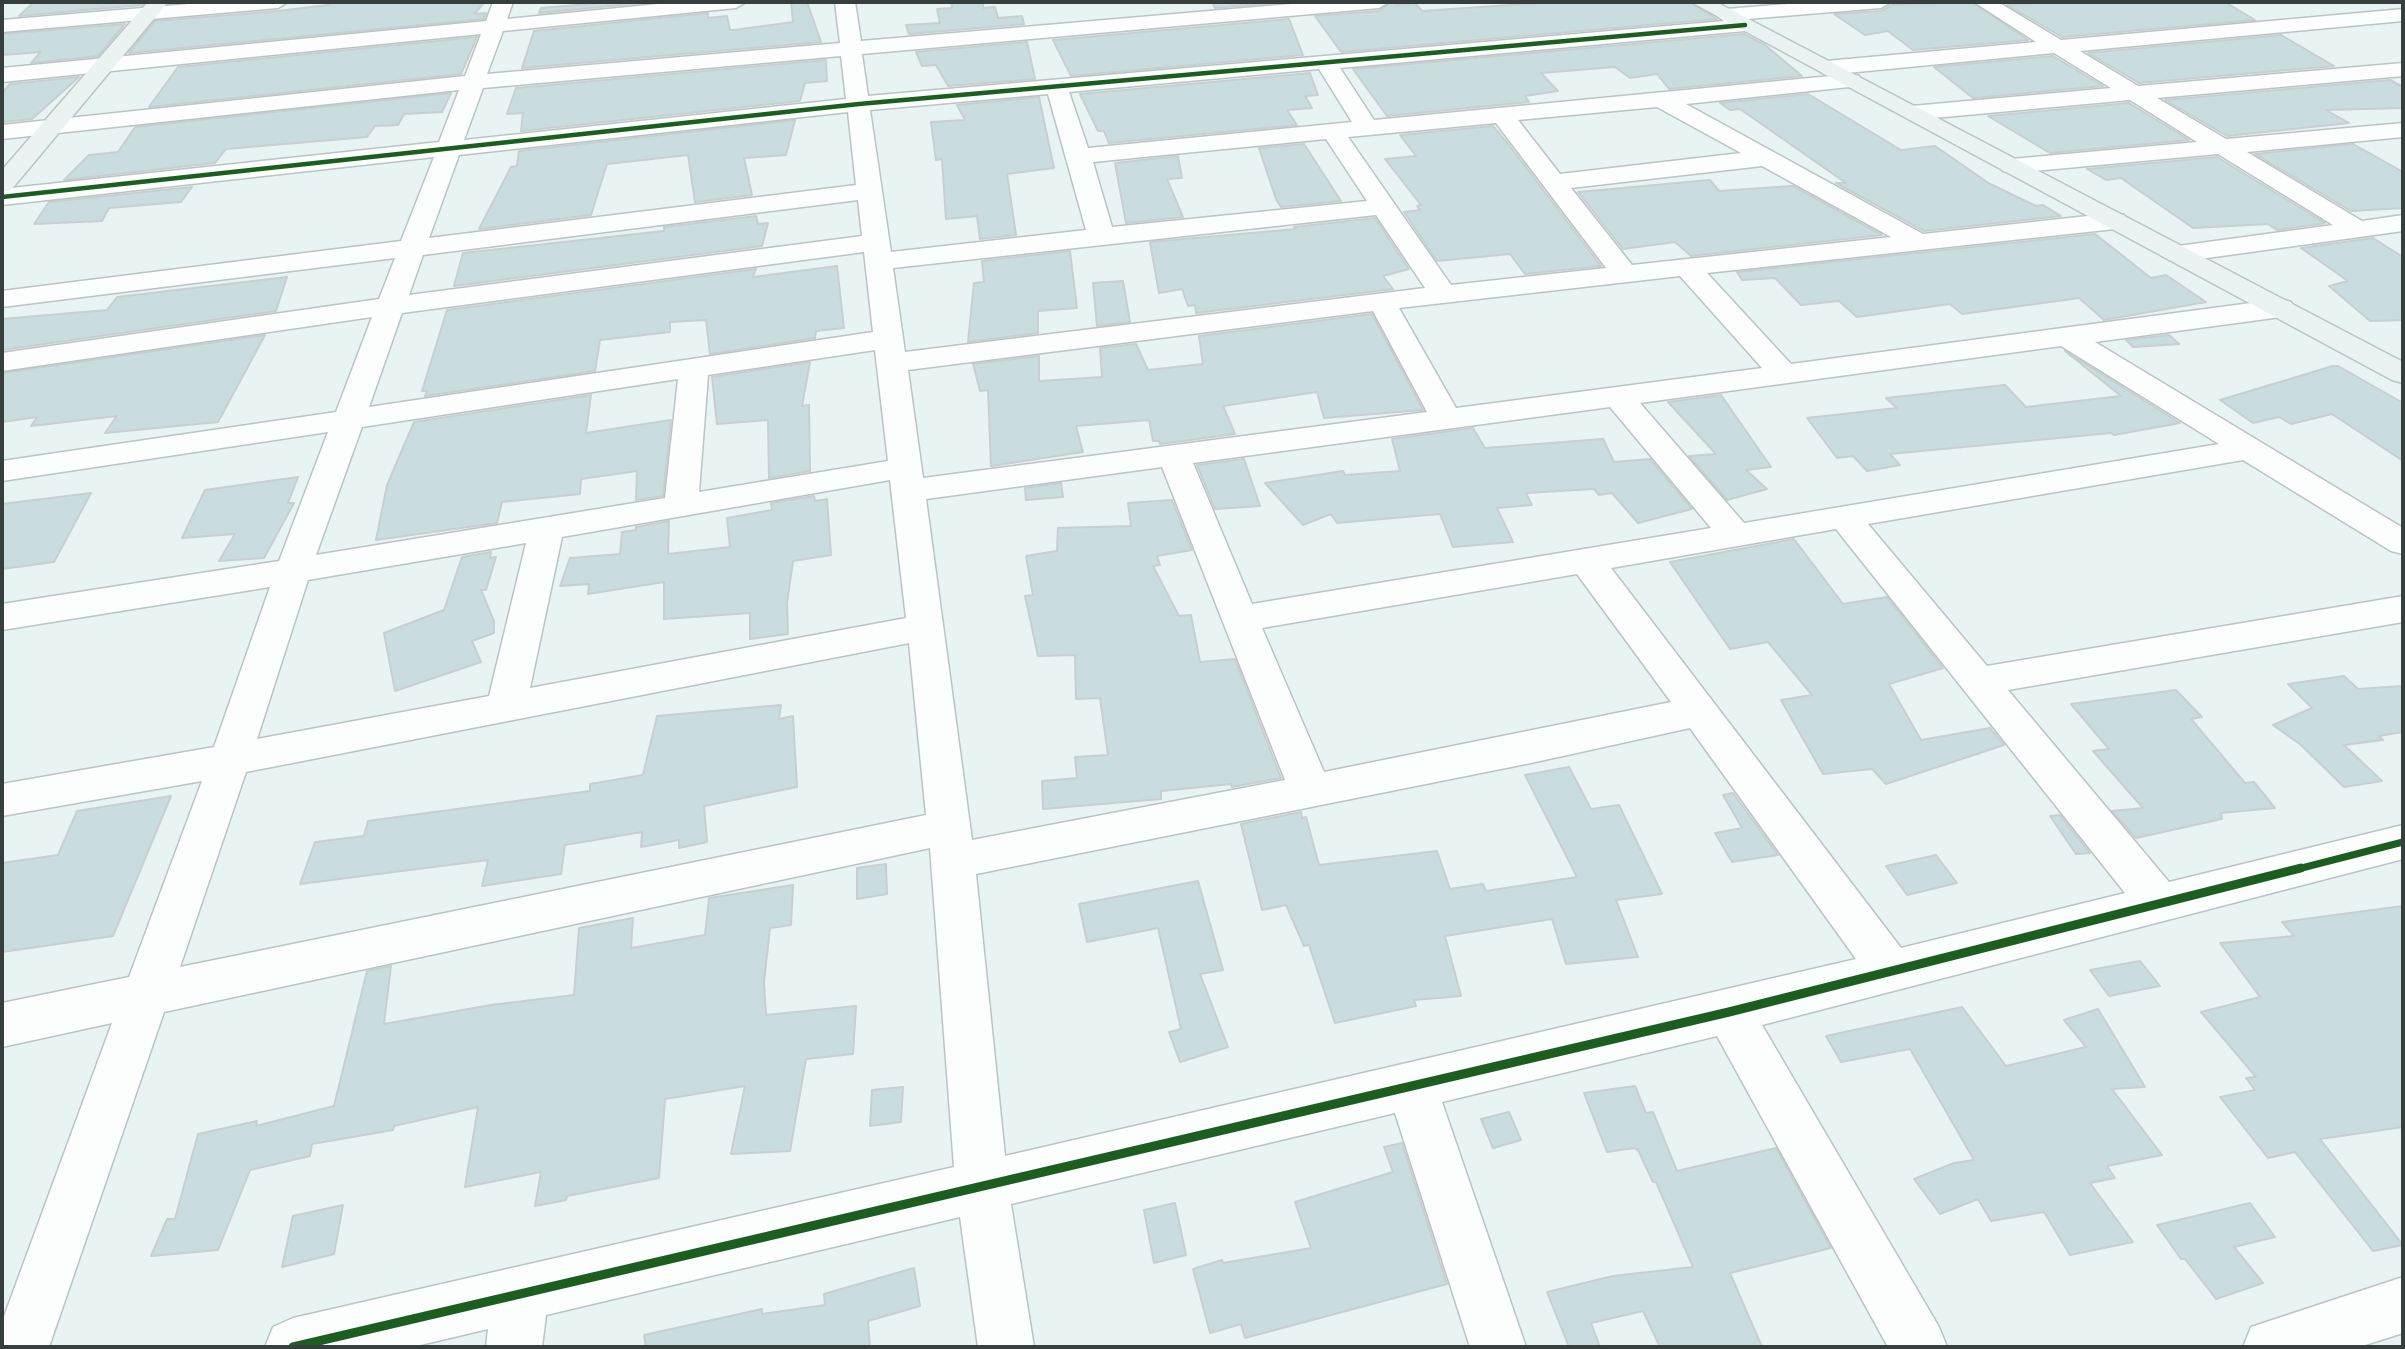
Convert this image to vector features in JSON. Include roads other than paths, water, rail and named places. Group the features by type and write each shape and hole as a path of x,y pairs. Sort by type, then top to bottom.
{"street":[{"path":"2,26 153,8 278,2"},
{"path":"2,75 105,65 499,14 736,2"},
{"path":"845,2 853,46 869,191 926,626 951,844 982,1185 1006,1347"},
{"path":"2,132 472,82 853,46 1037,20 1261,12 1380,2"},
{"path":"1701,2 2281,309 2398,368"},
{"path":"2,197 859,104 1327,65 1881,2"},
{"path":"1984,2 2356,228"},
{"path":"2282,7 2347,38"},
{"path":"2,185 153,8"},
{"path":"1261,12 1294,67"},
{"path":"21,1347 148,994 293,571 499,14"},
{"path":"1826,68 2053,45 2403,15"},
{"path":"2370,49 2403,67"},
{"path":"1327,65 1367,127"},
{"path":"1912,113 2403,67"},
{"path":"1079,156 1851,81"},
{"path":"1057,88 1101,236"},
{"path":"1662,100 1920,243"},
{"path":"1502,115 1624,273"},
{"path":"2012,166 2403,130"},
{"path":"1332,131 1443,294"},
{"path":"1556,182 1765,158"},
{"path":"2,299 869,191"},
{"path":"2,362 391,306 878,252 1101,236 1382,207"},
{"path":"2,471 694,367 890,351 1382,302 1624,273 2115,221"},
{"path":"2178,254 2403,223"},
{"path":"1686,267 1783,373"},
{"path":"1382,302 1446,419"},
{"path":"2,617 681,506 906,480 1173,455 2281,309"},
{"path":"2065,336 2403,543"},
{"path":"681,506 694,367"},
{"path":"1618,397 1736,536"},
{"path":"1240,619 2248,449"},
{"path":"1173,455 1311,792"},
{"path":"1844,517 2158,902"},
{"path":"506,707 547,528"},
{"path":"1587,562 1889,970"},
{"path":"1976,682 2403,609"},
{"path":"2,800 230,760 926,626"},
{"path":"2,1025 148,994 951,844 1311,792 1699,711"},
{"path":"293,1347 517,1321 982,1185 1729,1012 2158,902 2395,855"},
{"path":"1729,1012 1919,1347"},
{"path":"1411,1084 1498,1347"},
{"path":"2271,1347 2403,1305"}]}
